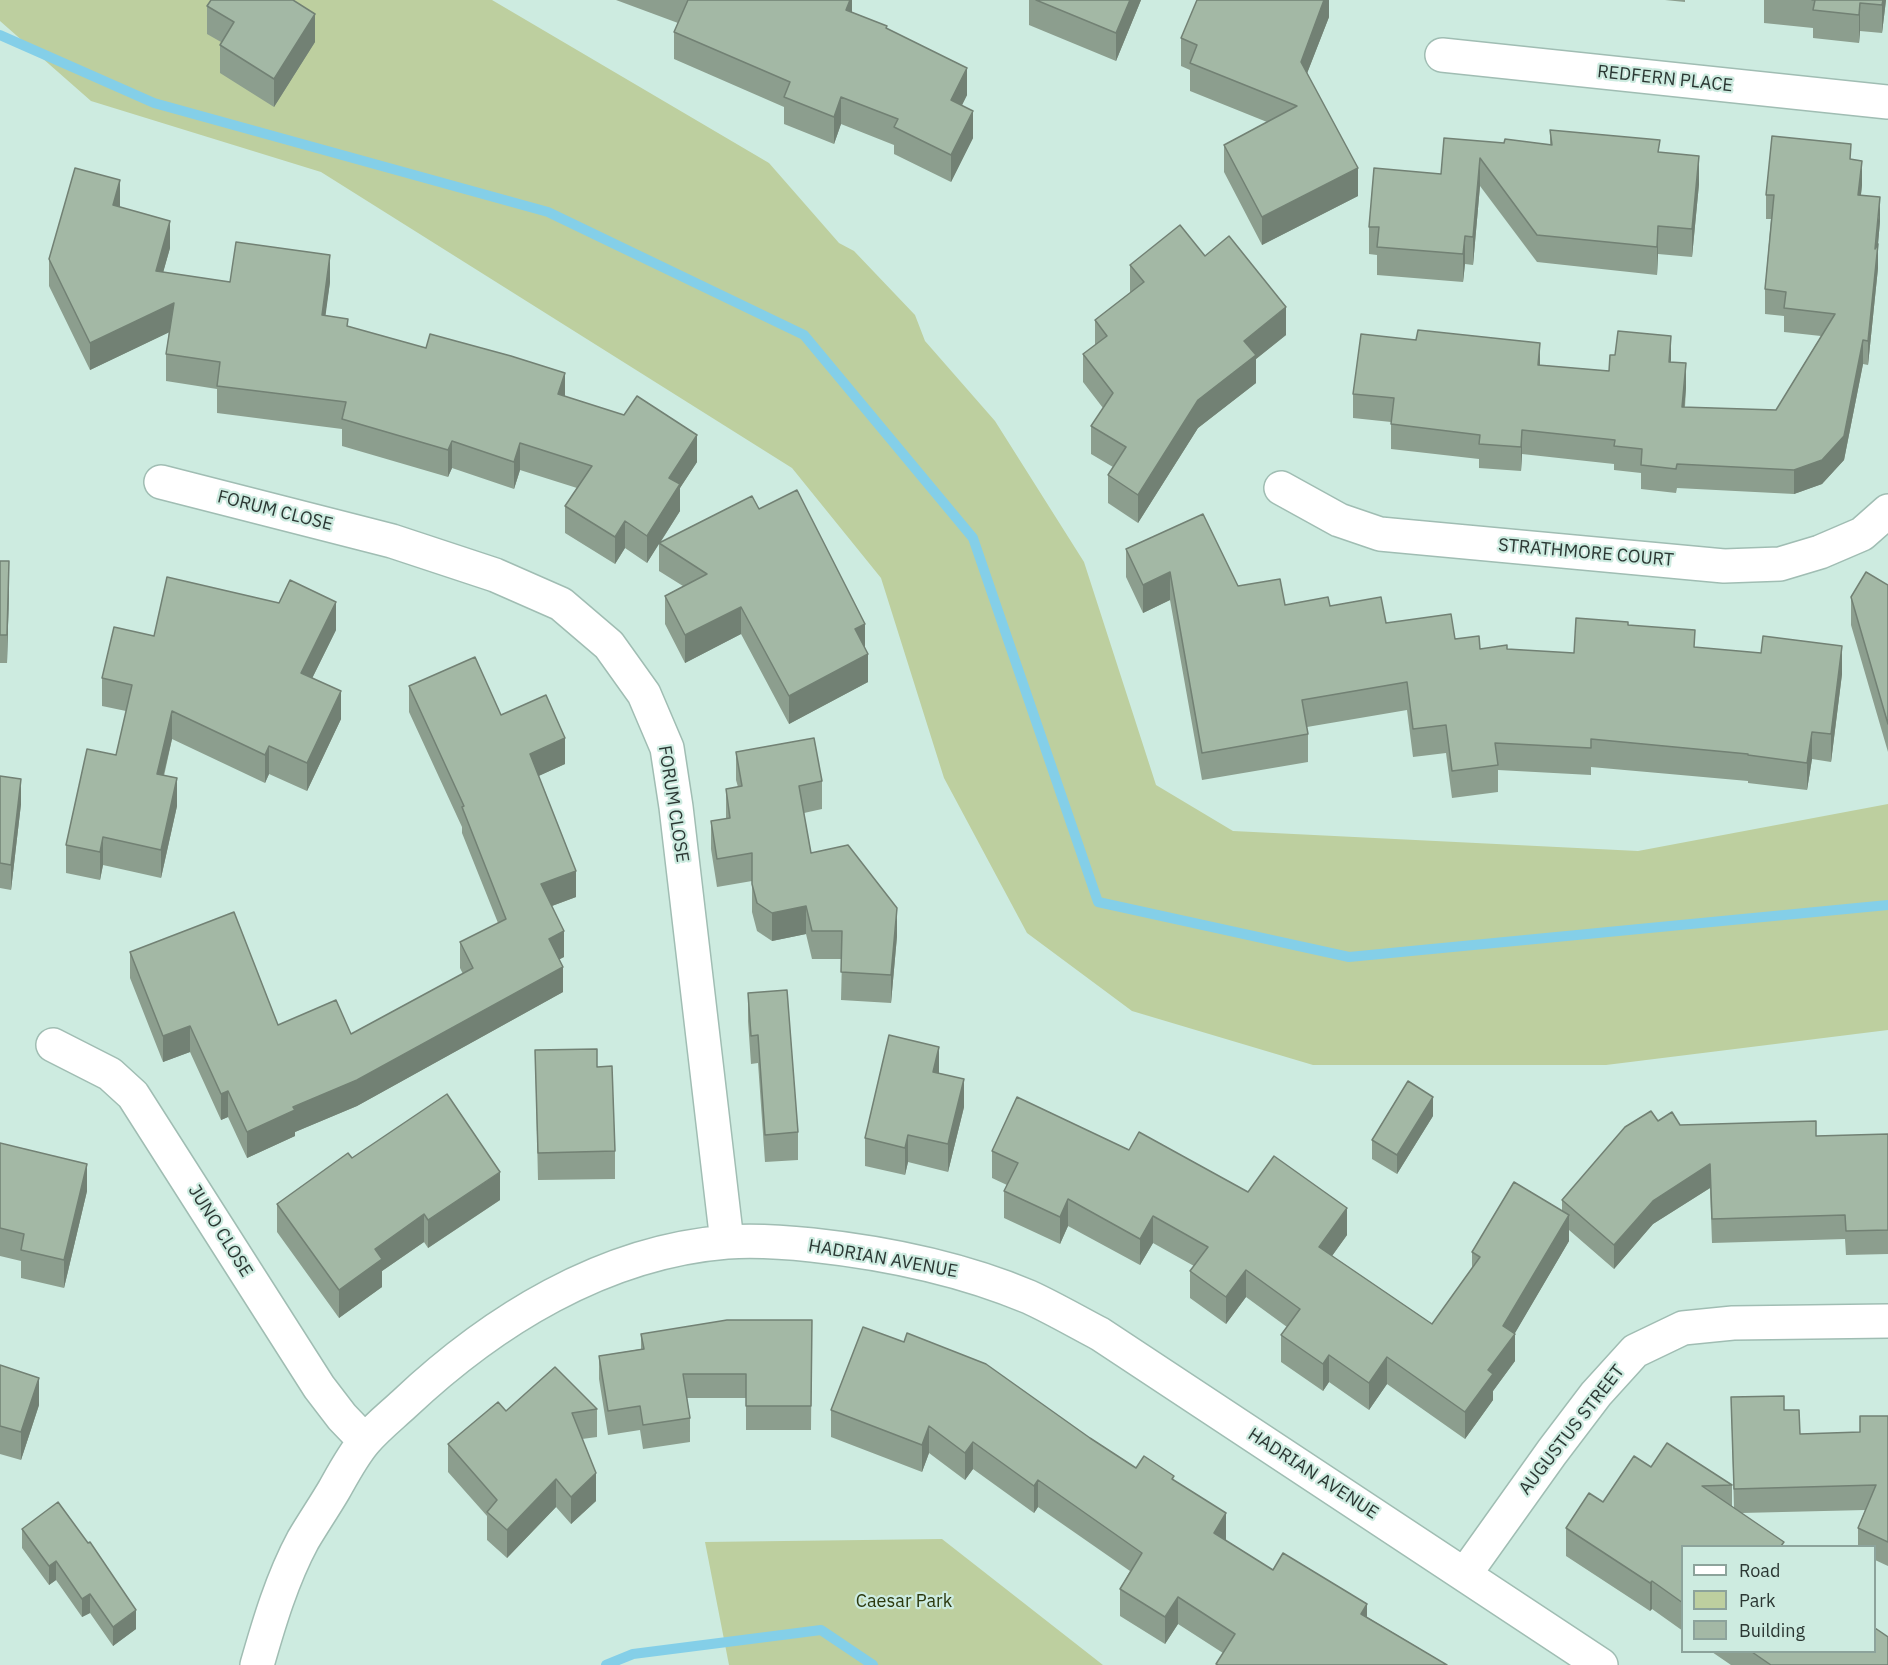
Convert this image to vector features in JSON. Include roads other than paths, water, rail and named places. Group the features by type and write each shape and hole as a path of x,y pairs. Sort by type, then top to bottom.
{"street":[{"name":"REDFERN PLACE","path":"1443,55 1888,102"},
{"name":"FORUM CLOSE","path":"161,482 392,541 495,575 561,604 609,645 644,694 667,748 678,819 727,1242"},
{"name":"STRATHMORE COURT","path":"1281,488 1339,520 1380,534 1724,566 1780,564 1820,552 1862,534 1888,511"},
{"name":"JUNO CLOSE","path":"53,1045 110,1074 133,1095 319,1387 342,1417 365,1441"},
{"name":"HADRIAN AVENUE","path":"257,1665 271,1614 302,1542 365,1441 419,1390 465,1351 517,1314 558,1293 616,1267 669,1252 727,1242 782,1242 843,1248 908,1259 966,1274 1030,1298 1100,1334 1601,1665"},
{"name":"AUGUSTUS STREET","path":"1465,1574 1596,1394 1635,1350 1683,1328 1733,1323 1888,1321"}],"waterway":[{"path":"0,35 154,103 548,212 804,335 973,538 1098,902 1349,957 1888,905"},
{"path":"606,1665 633,1654 821,1630 873,1665"}],"park label":[{"name":"Caesar Park","path":"904,1602"}]}
